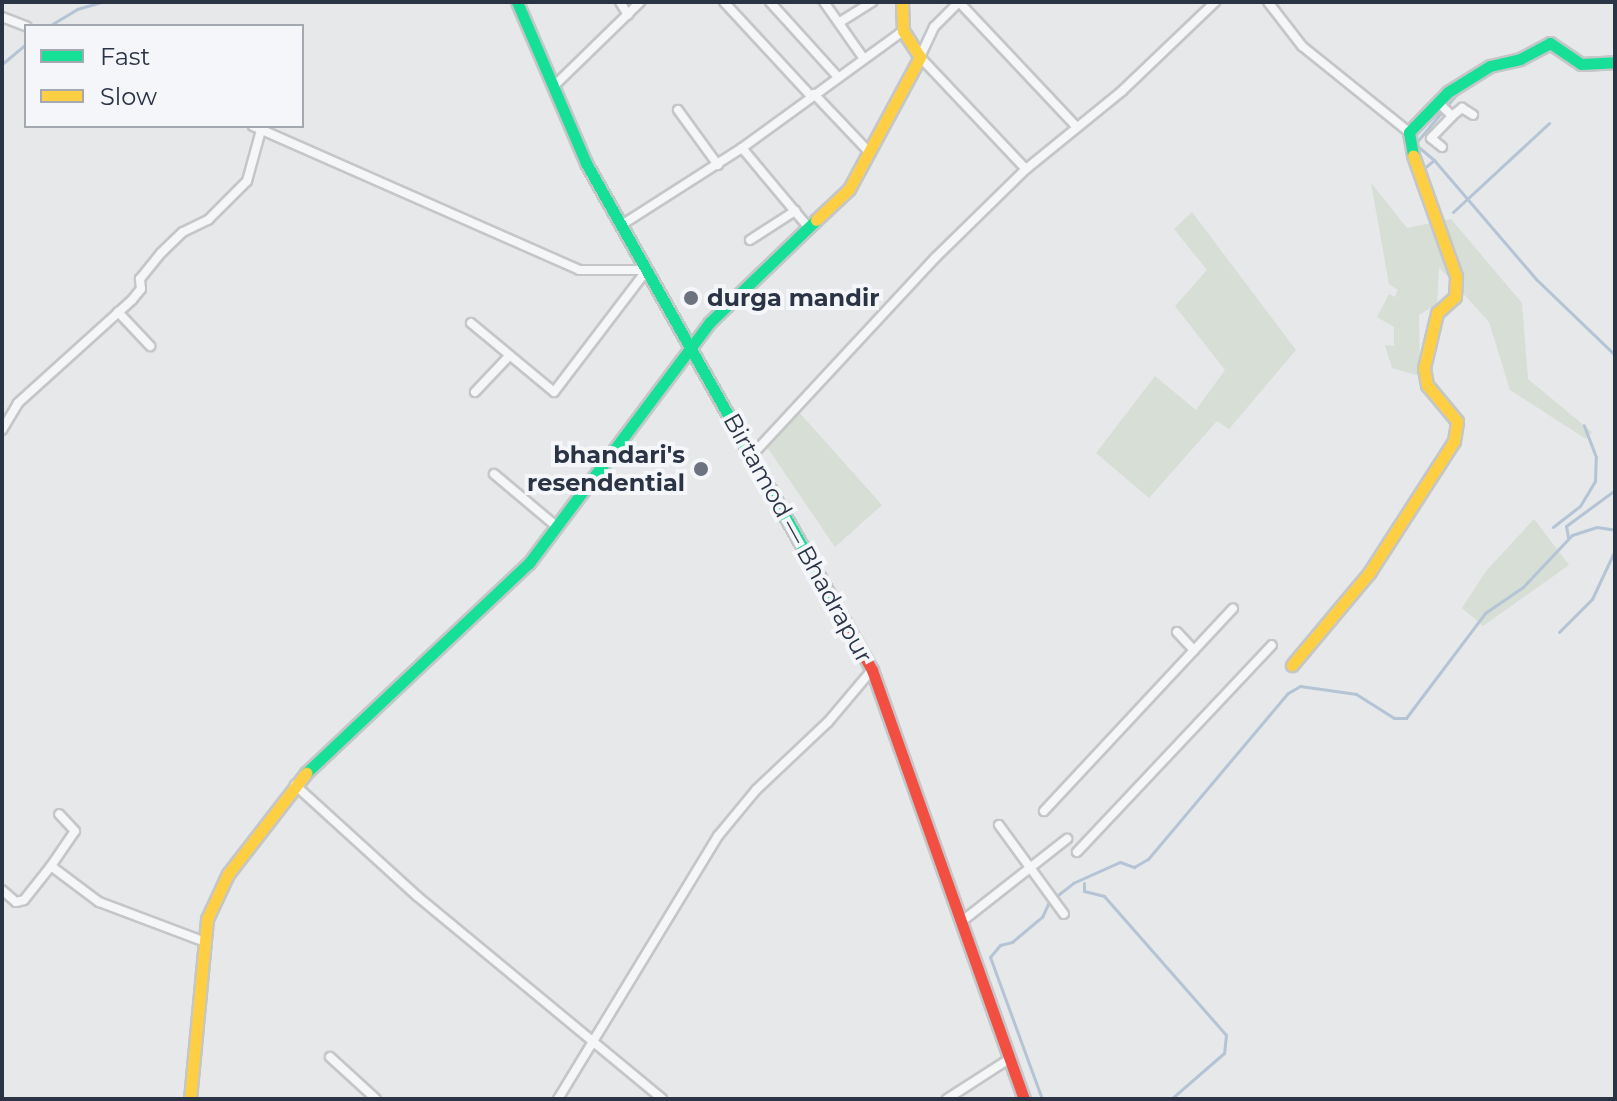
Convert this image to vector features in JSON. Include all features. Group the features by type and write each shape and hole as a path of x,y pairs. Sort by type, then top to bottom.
{"street":[{"name":"Birtamod — Bhadrapur","path":"517,2 553,87 620,226 872,670 1024,1099"},
{"path":"620,2 628,15"},
{"path":"553,87 640,2"},
{"path":"724,2 870,153"},
{"path":"770,2 837,76"},
{"path":"824,2 862,56"},
{"path":"840,22 872,2"},
{"path":"902,2 903,31 920,57 1026,169"},
{"path":"190,1099 203,941 215,896 295,785 529,563 690,346 849,189 934,27 959,2 1077,127"},
{"path":"752,455 935,258 1026,169 1215,2"},
{"path":"1268,2 1311,54 1409,132"},
{"path":"2,17 24,25"},
{"path":"620,226 718,165 862,56 903,31"},
{"path":"1292,665 1369,573 1454,441 1457,421 1427,385 1424,368 1437,313 1455,297 1456,276 1407,139 1409,132 1438,102 1490,66 1550,43 1581,64 1615,62"},
{"path":"1438,102 1452,116"},
{"path":"1442,147 1431,138 1452,116 1462,108 1473,115"},
{"path":"678,110 718,165"},
{"path":"2,430 18,403 141,289 140,279 161,253 183,232 208,220 247,181 257,128 579,270 647,270"},
{"path":"742,148 808,227"},
{"path":"750,240 795,211"},
{"path":"471,323 554,392 647,270"},
{"path":"118,312 150,346"},
{"path":"475,392 509,356"},
{"path":"494,474 556,526"},
{"path":"1044,811 1233,608"},
{"path":"1177,632 1194,650"},
{"path":"1077,852 1272,645"},
{"path":"558,1099 718,836 756,790 828,722 872,670"},
{"path":"295,785 417,896 662,1099"},
{"path":"2,890 16,902 24,900 51,866 75,831 59,814"},
{"path":"999,825 1064,914"},
{"path":"961,922 1067,839"},
{"path":"51,866 99,902 203,941"},
{"path":"330,1057 376,1099"},
{"path":"947,1099 1009,1059"}],"shaded area":[{"path":"1371,183 1407,228 1451,219 1522,303 1528,379 1592,432 1586,439 1510,390 1489,322 1439,267 1437,304 1419,315 1420,376 1392,368 1385,345 1394,346 1394,327 1377,317 1389,294 1395,297 1398,290 1389,284"},
{"path":"1192,212 1296,350 1229,429 1217,421 1149,498 1096,453 1155,376 1196,410 1225,370 1175,306 1207,270 1174,229"},
{"path":"797,410 882,505 835,547 765,444"},
{"path":"1534,519 1569,565 1483,626 1462,608 1486,571"}],"waterway":[{"path":"52,24 77,9 101,2"},
{"path":"2,64 24,46"},
{"path":"1423,169 1434,160 1415,144 1460,90"},
{"path":"1453,212 1549,123"},
{"path":"1434,160 1537,280 1615,355"},
{"path":"1553,527 1580,506 1595,481 1596,457 1584,425"},
{"path":"1568,537 1566,526 1615,490"},
{"path":"1042,1099 990,957 1000,945 1012,942 1042,917 1049,902 1073,883 1120,862 1134,867 1148,859 1288,693 1300,686 1356,694 1394,718 1406,718 1485,613 1523,587 1572,535 1597,527 1615,530"},
{"path":"1559,632 1592,599 1615,550"},
{"path":"1084,883 1084,891 1104,896 1226,1035 1224,1053 1171,1099"}],"traffic: fast":[{"path":"517,2 586,163 842,617"},
{"path":"1413,155 1409,132 1448,92 1490,66 1520,59 1550,43 1581,64 1615,62"},
{"path":"306,773 529,563 709,323 816,220"}],"traffic: slow":[{"path":"816,220 849,189 920,57 903,31 902,2"},
{"path":"1292,665 1369,573 1454,441 1457,421 1427,385 1424,368 1437,313 1455,297 1456,276 1413,155"},
{"path":"190,1099 207,919 228,874 306,773"}],"traffic: jam":[{"path":"842,617 872,670 1024,1099"}],"place":[{"name":"durga mandir","path":"691,298"},
{"name":"bhandari's resendential","path":"701,469"}]}
